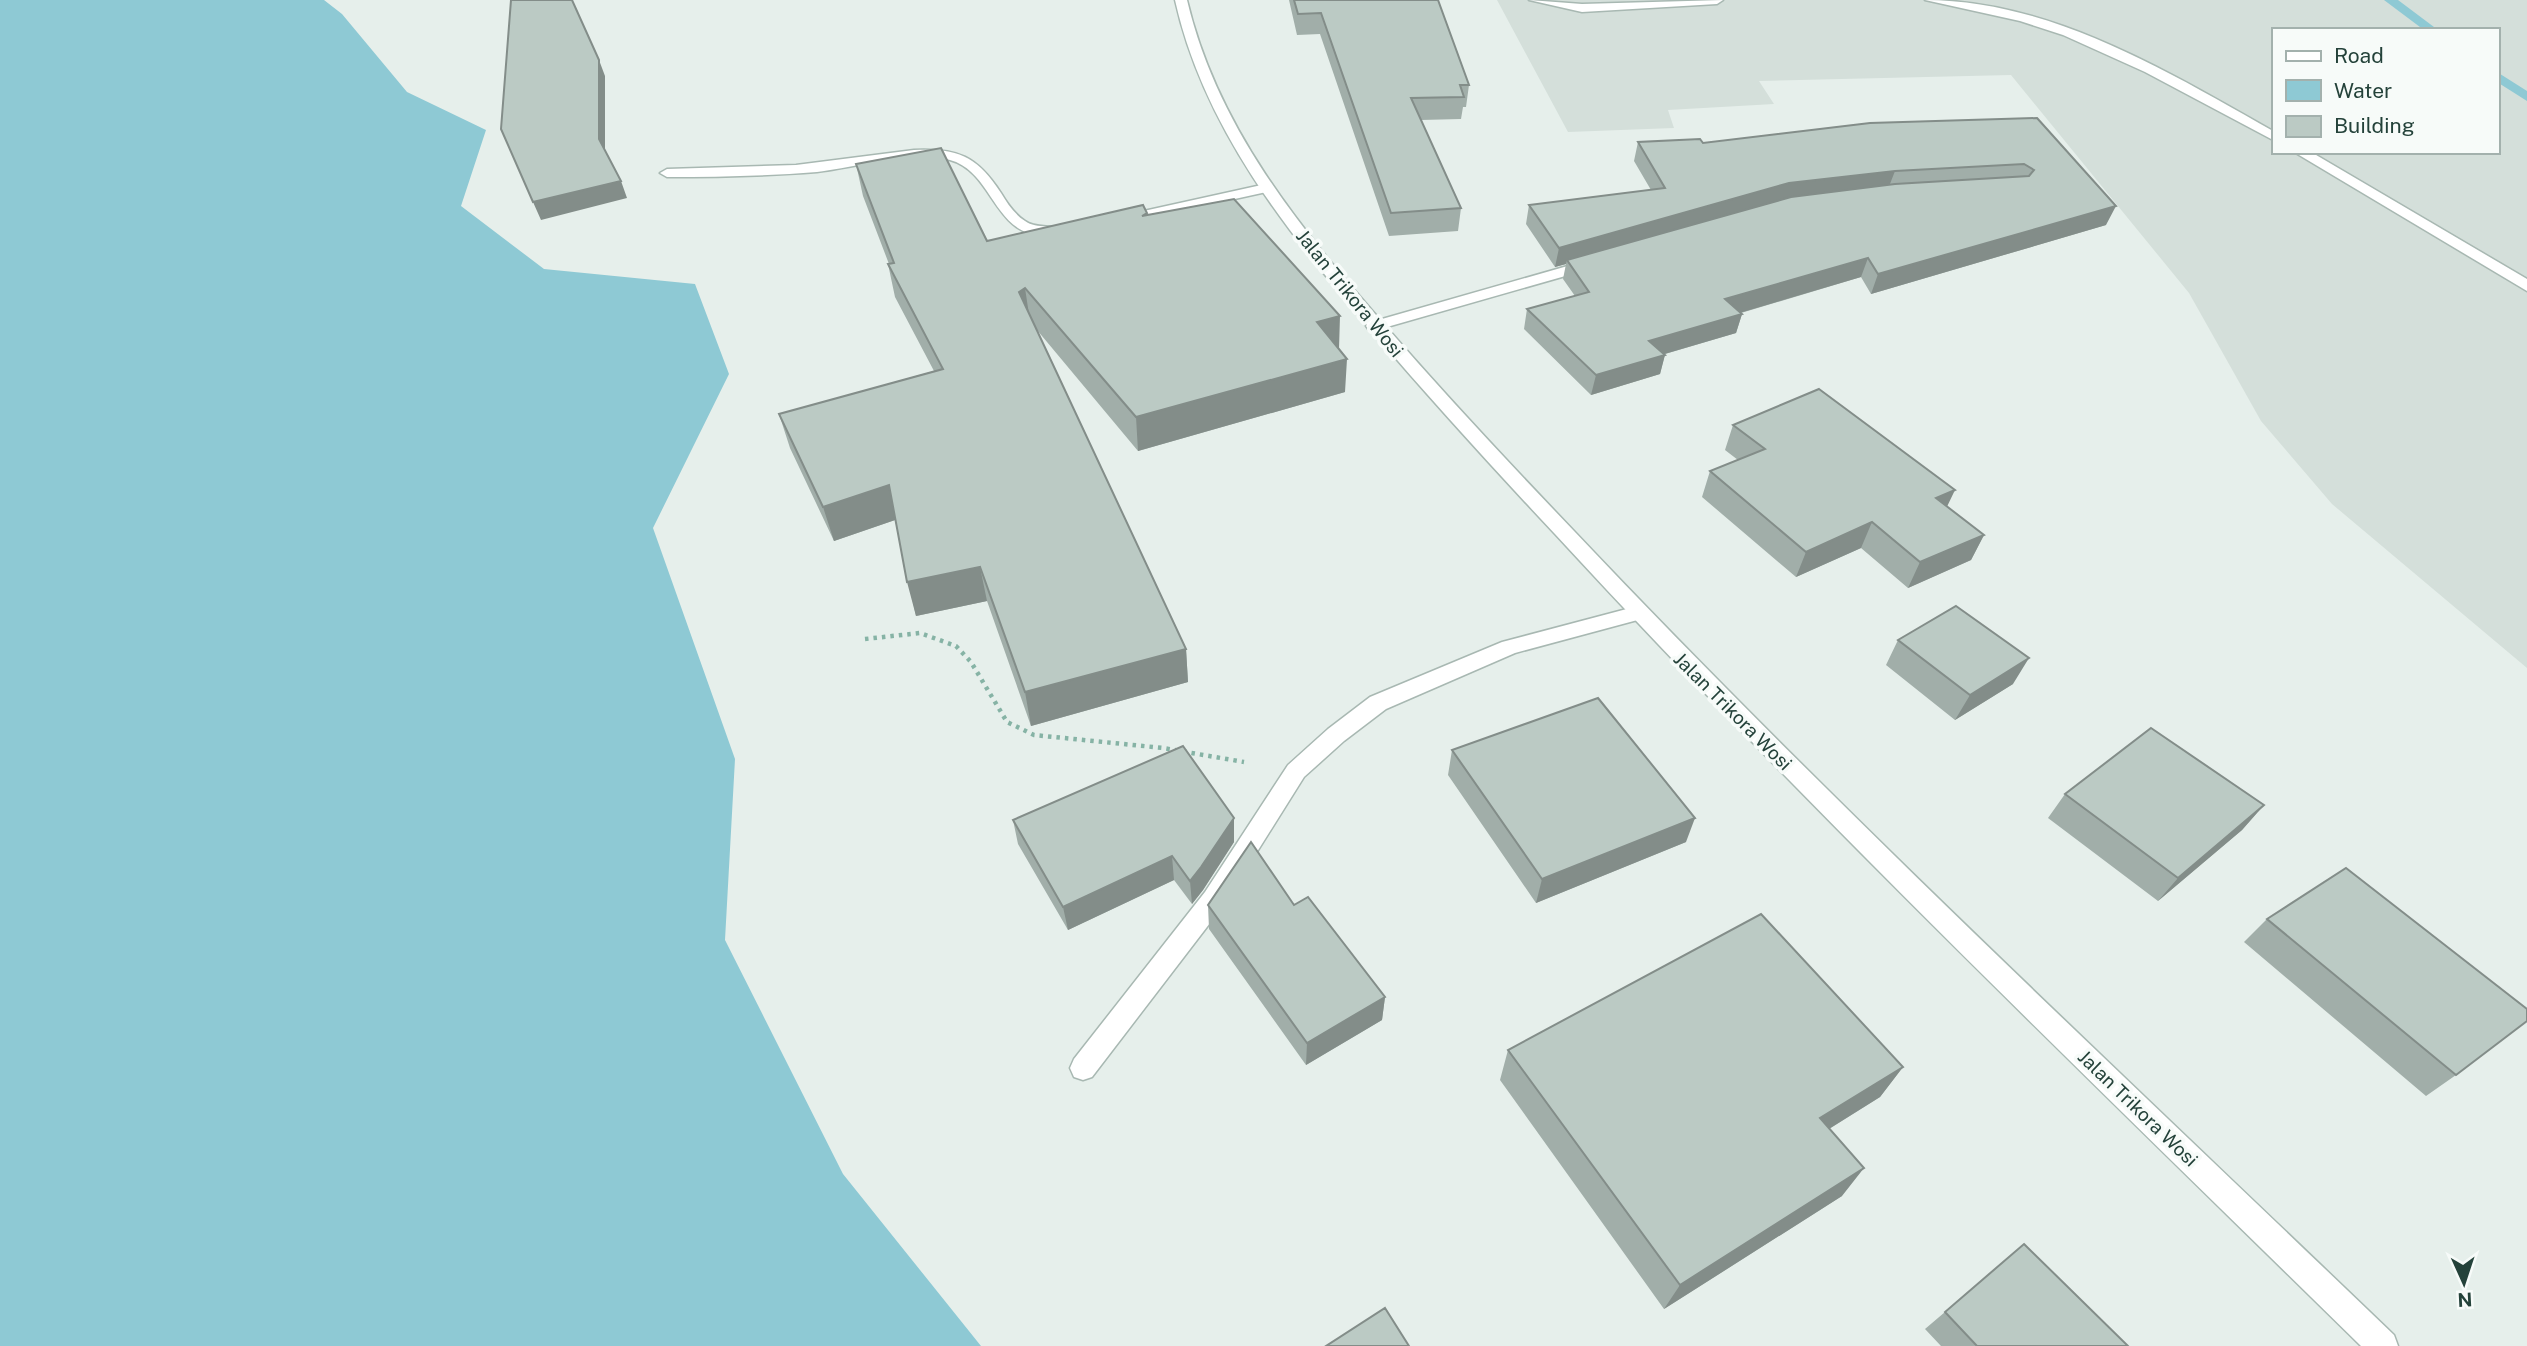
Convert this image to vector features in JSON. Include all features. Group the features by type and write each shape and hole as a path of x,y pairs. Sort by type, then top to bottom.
{"street":[{"name":"Jalan Trikora Wosi","path":"1181,0 1191,43 1219,111 1266,188 1374,326 1744,724 2383,1346"},
{"path":"1535,0 1582,8 1717,0"},
{"path":"1931,0 2017,15 2074,33 2140,61 2272,135"},
{"path":"2304,154 2527,286"},
{"path":"667,173 759,171 911,156 949,156 971,164 1011,219 1020,225 1042,232 1073,230"},
{"path":"1107,224 1266,188"},
{"path":"1374,326 1612,258"},
{"path":"1083,1068 1214,899 1296,771 1378,703 1509,646 1638,613"}],"path":[{"path":"865,639 920,633 956,646 971,662 1007,722 1034,735 1163,748 1296,771"}],"shaded area":[{"path":"1497,0 2527,0 2527,668 2332,504 2261,421 2189,293 2011,75 1759,81 1774,104 1668,110 1674,128 1568,132"}],"water":[{"path":"0,0 324,0 342,14 407,92 486,130 461,206 544,269 695,284 729,374 653,528 735,759 725,940 843,1174 981,1346 0,1346"}],"building":[{"path":"511,0 572,0 599,60 599,139 621,181 533,202 501,129"},
{"path":"1294,0 1438,0 1469,85 1460,85 1464,97 1411,98 1461,208 1391,213 1321,13 1298,14"},
{"path":"2037,118 2116,206 1878,274 1868,258 1725,299 1742,314 1649,341 1665,355 1596,375 1527,309 1589,292 1567,260 1791,197 1895,184 2029,176 2034,170 2024,164 1895,171 1789,183 1559,248 1529,205 1665,188 1638,142 1700,139 1703,143 1870,123"},
{"path":"941,148 987,241 1143,205 1147,213 1142,216 1234,199 1340,316 1317,322 1347,359 1136,417 1025,288 1019,292 1186,649 1025,692 980,567 907,582 889,485 823,507 779,414 943,369 888,264 894,263 856,164"},
{"path":"1819,389 1955,490 1936,498 1984,535 1920,562 1872,522 1806,552 1710,471 1765,449 1733,425"},
{"path":"1956,606 2029,658 1970,695 1898,640"},
{"path":"1598,698 1695,818 1542,879 1452,750"},
{"path":"2151,728 2264,805 2178,878 2065,794"},
{"path":"1183,746 1234,818 1201,867 1190,881 1172,856 1063,907 1013,820"},
{"path":"1251,842 1294,905 1308,897 1385,997 1307,1043 1208,905"},
{"path":"2346,868 2527,1009 2527,1021 2456,1075 2267,919"},
{"path":"1761,914 1903,1067 1820,1118 1864,1168 1680,1285 1508,1050"},
{"path":"2024,1244 2128,1346 1977,1346 1945,1312"},
{"path":"1385,1308 1409,1346 1326,1346"}],"waterway":[{"path":"2390,0 2429,28"},
{"path":"2499,77 2527,97"}]}
